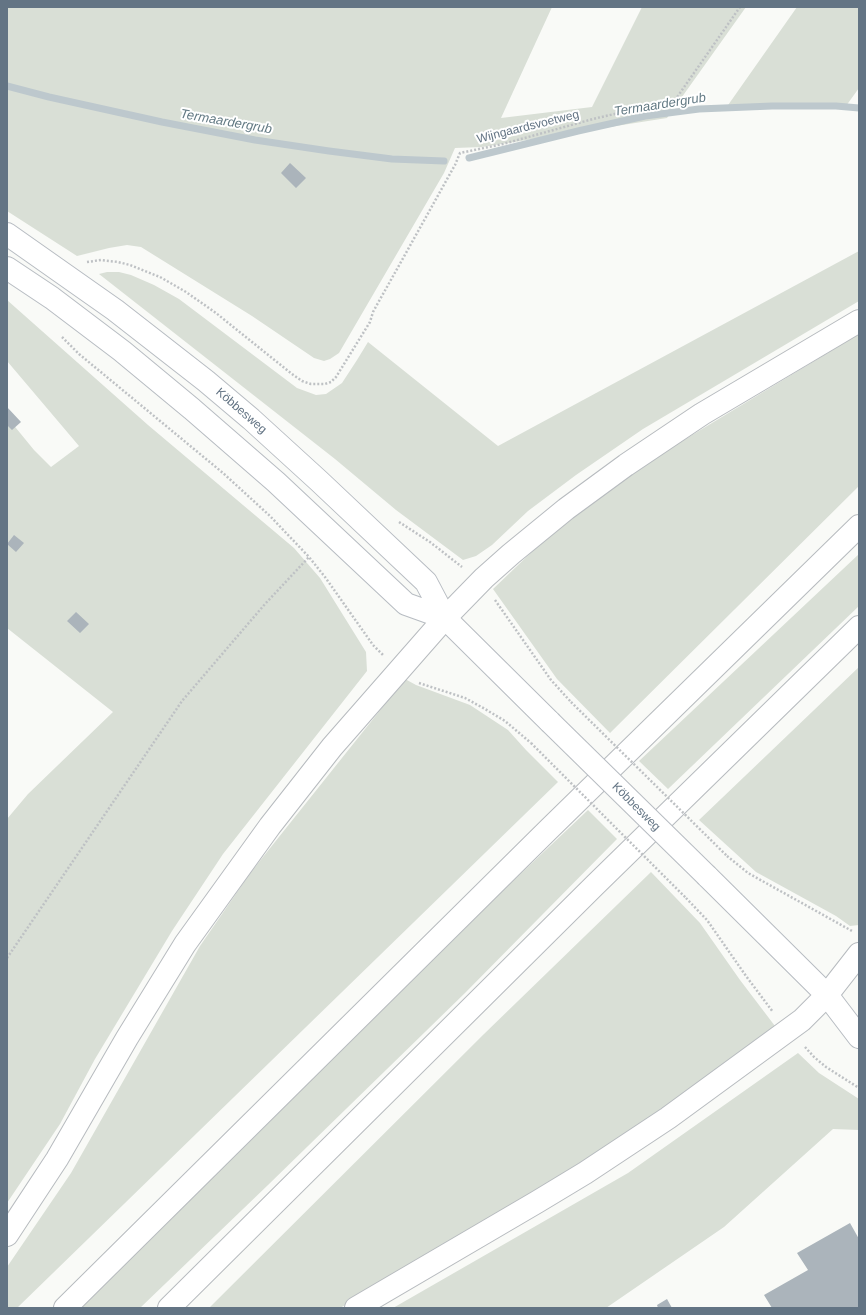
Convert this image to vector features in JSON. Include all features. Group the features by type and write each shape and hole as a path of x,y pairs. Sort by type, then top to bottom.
{"main road":[{"name":"Köbbesweg","path":"7,234 68,276 206,381 256,424 426,582 446,618 828,995 859,1037"},
{"name":"Köbbesweg","path":"7,268 52,298 122,351 192,409 276,482 406,604 446,618"},
{"path":"52,298 68,276"},
{"path":"7,1235 57,1158 127,1038 185,944 270,826 332,747 446,618 484,578 511,554 566,509 626,464 702,414 859,321"},
{"path":"66,1308 549,828 859,526"},
{"path":"169,1308 584,896 859,627"},
{"path":"356,1308 585,1173 668,1118 802,1020 828,995 859,954"},
{"name":"Köbbesweg","path":"828,995 859,1015"}],"path":[{"name":"Wijngaardsvoetweg","path":"85,262 101,260 130,264 160,277 186,292 216,313 302,381 311,384 325,384 331,382 336,377 370,322 373,312 455,165 460,153 503,144 640,108 673,103 740,7"},
{"path":"7,958 182,701 265,604 309,557 270,516 222,473 79,354 57,332"},
{"path":"571,702 728,856 748,873 855,933"},
{"path":"531,743 707,920 758,992 789,1030 820,1062 859,1088"}],"shaded area":[{"path":"7,7 552,7 501,118 592,107 642,7 746,7 667,118 482,147 455,148 444,173 339,353 324,361 314,358 252,316 141,247 127,245 77,256 7,211"},
{"path":"797,7 859,7 859,88 846,106 785,103 753,104 726,108"},
{"path":"859,251 859,301 643,429 576,475 528,511 492,545 476,556 463,560 396,510 335,459 99,274 119,272 131,275 154,285 179,299 297,388 316,395 326,394 342,383 368,342 498,446"},
{"path":"7,300 148,425 294,548 320,578 366,652 367,671 223,854 172,931 95,1059 60,1124 7,1203 7,819 28,794 113,712 7,628 7,417 34,450 51,467 79,446 7,361"},
{"path":"859,334 859,486 610,733 557,679 493,589 562,523 636,469"},
{"path":"859,554 859,606 668,789 639,761"},
{"path":"859,667 859,925 850,926 836,916 756,872 699,820"},
{"path":"405,679 416,685 470,705 508,730 558,782 17,1308 7,1308 7,1267 71,1173 200,946 251,872"},
{"path":"588,810 617,839 465,993 268,1185 140,1308 75,1308 418,971"},
{"path":"651,872 700,923 740,980 778,1030 532,1198 340,1308 209,1308 484,1034"},
{"path":"798,1053 819,1073 859,1099 859,1130 833,1129 724,1227 606,1308 393,1308 628,1173"}],"building":[{"path":"290,163 306,178 296,188 281,173"},
{"path":"7,407 21,422 12,430 7,425"},
{"path":"14,535 24,543 16,552 7,544"},
{"path":"76,612 89,624 80,633 67,621"},
{"path":"850,1223 859,1239 859,1308 772,1308 764,1295 808,1270 797,1253"},
{"path":"667,1299 672,1308 658,1308 657,1305"}],"waterway":[{"name":"Termaardergrub","path":"7,86 49,97 162,122 255,140 392,159 444,161"},
{"name":"Termaardergrub","path":"469,158 645,116 699,109 772,106 836,106 859,108"}]}
